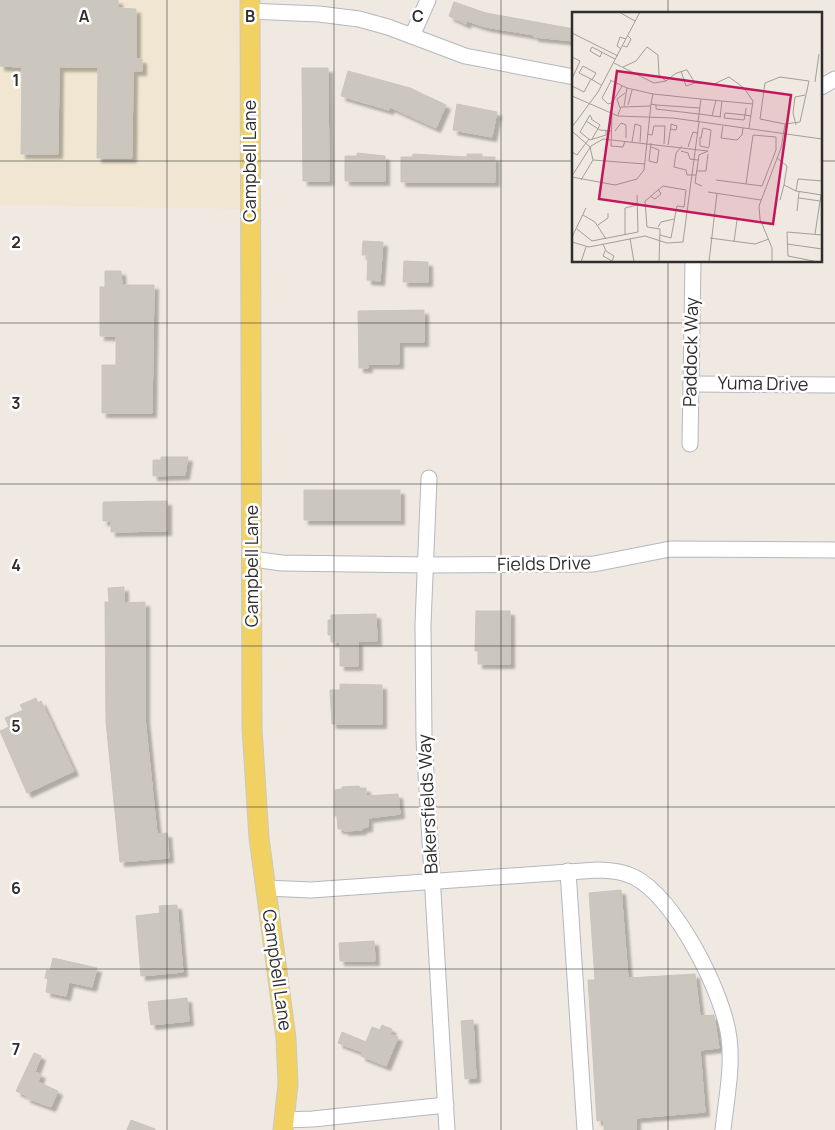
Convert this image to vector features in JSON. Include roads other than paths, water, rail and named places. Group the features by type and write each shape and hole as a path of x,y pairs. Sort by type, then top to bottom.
{"main road":[{"name":"Campbell Lane","path":"250,5 254,789 286,1038 288,1084 284,1125"}],"street":[{"path":"412,36 428,0"},
{"path":"250,5 345,17 388,27 465,56 572,78"},
{"path":"822,86 835,79"},
{"name":"Paddock Way","path":"690,444 692,262"},
{"name":"Yuma Drive","path":"691,384 835,385"},
{"name":"Bakersfields Way","path":"429,478 425,565 423,700 447,1130"},
{"name":"Fields Drive","path":"252,559 282,563 425,565 594,564 670,550 835,550"},
{"path":"266,888 303,890 568,872 616,871 636,877 661,900 691,942 710,979 728,1030 730,1066 723,1130"},
{"path":"568,872 586,1130"},
{"path":"284,1125 446,1105"}]}
